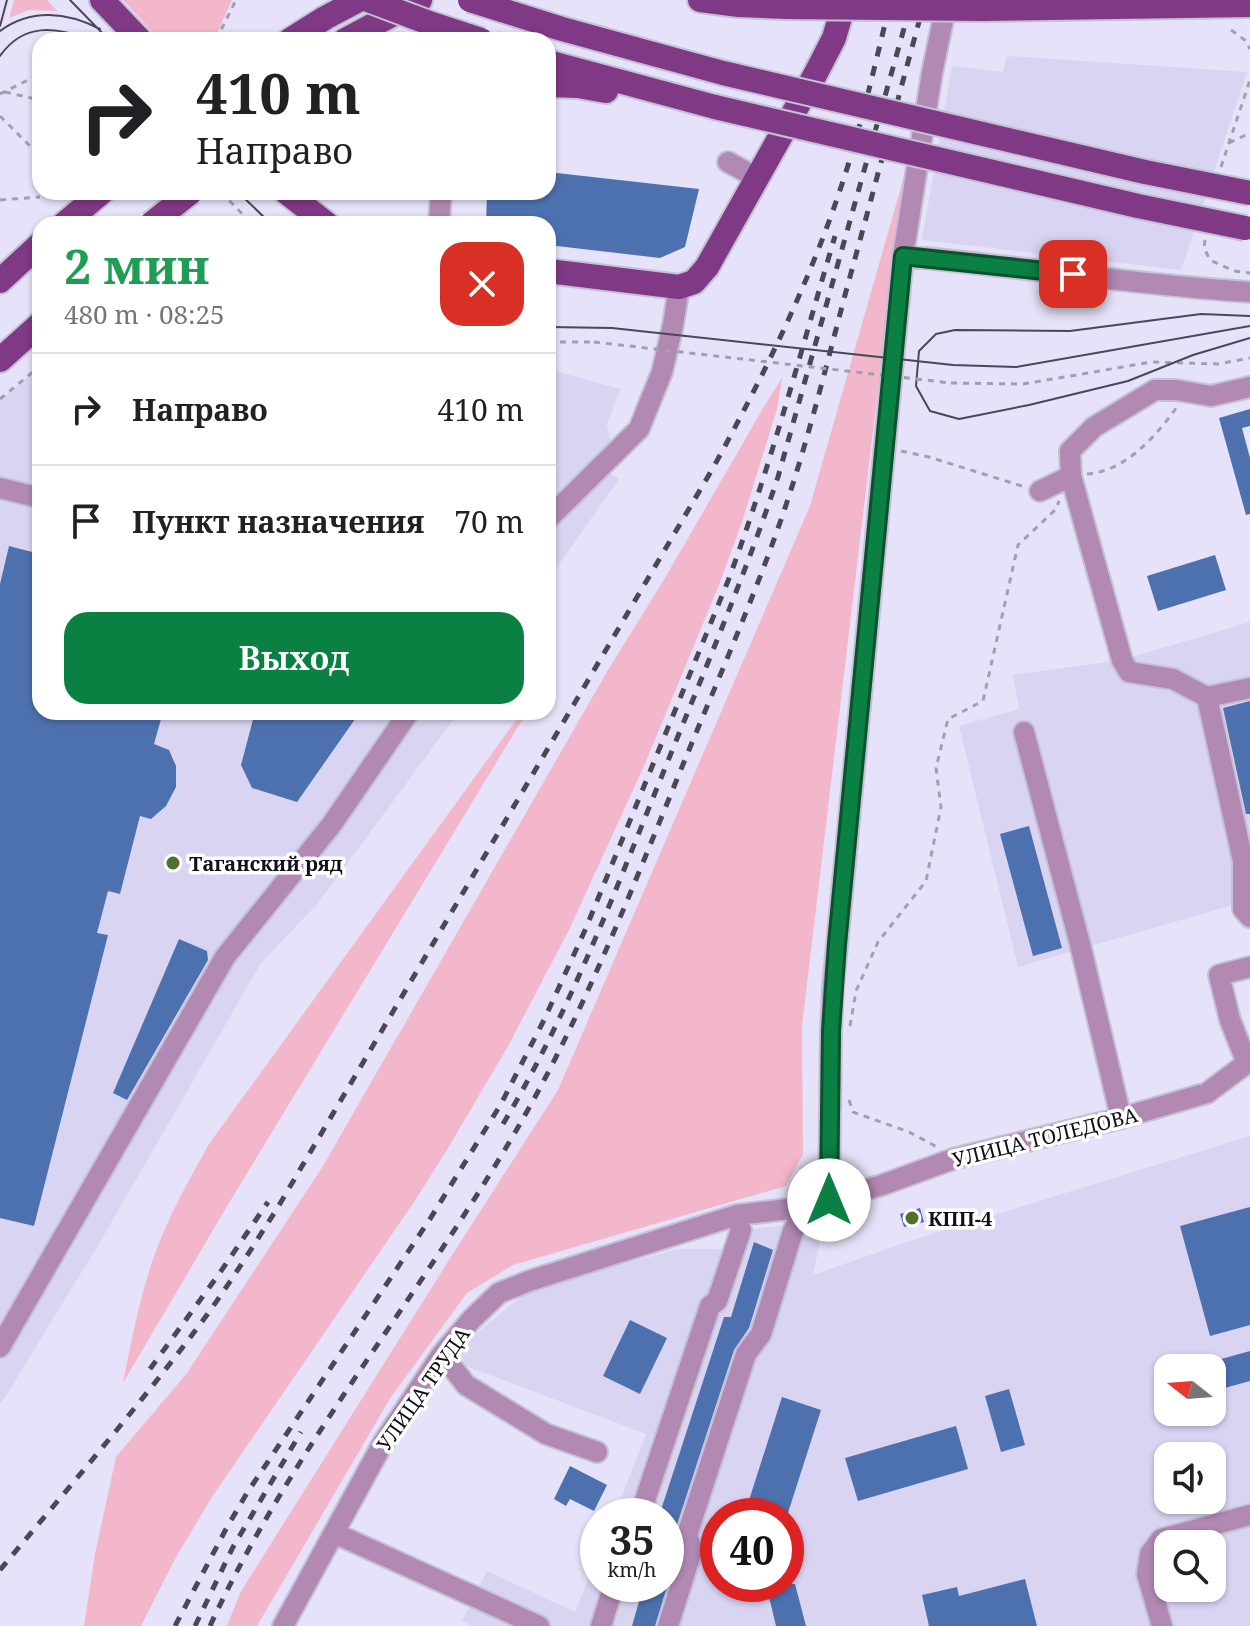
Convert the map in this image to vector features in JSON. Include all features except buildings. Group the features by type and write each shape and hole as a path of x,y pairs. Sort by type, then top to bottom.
{"main road":[{"path":"102,0 132,32"},
{"path":"304,32 359,0"},
{"path":"368,0 456,32"},
{"path":"360,32 420,0"},
{"path":"470,0 723,73 1250,193"},
{"path":"700,0 788,7 983,9 1250,5"},
{"path":"556,272 679,287 694,282 707,267 816,73 834,38 845,0"},
{"path":"556,64 715,107 1247,228"},
{"path":"556,85 715,107"},
{"path":"74,216 92,200"},
{"path":"161,216 181,200"},
{"path":"296,200 317,216"},
{"path":"0,281 32,251"},
{"path":"0,360 32,332"}],"street":[{"path":"829,1200 833,987 903,256 932,73 949,0"},
{"path":"728,162 757,178"},
{"path":"903,256 989,255 1185,288 1250,292"},
{"path":"556,511 639,429 662,372 679,287"},
{"path":"1250,387 1211,396 1155,390 1094,427 1070,451 1071,476 1122,660 1129,672 1173,679 1207,697 1250,688"},
{"path":"1040,491 1071,476"},
{"path":"0,488 32,496"},
{"path":"1207,697 1246,860 1243,909 1250,917"},
{"path":"0,1347 225,957 332,824 404,720"},
{"path":"1024,732 1080,944 1121,1118"},
{"path":"1248,1060 1230,1020 1219,975 1250,967"},
{"name":"УЛИЦА ТОЛЕДОВА","path":"829,1200 953,1159 1121,1118 1207,1093 1248,1060"},
{"name":"УЛИЦА ТРУДА","path":"283,1626 383,1443 442,1354 499,1293 737,1215 805,1207 829,1200"},
{"path":"668,1626 692,1551 687,1535 741,1369 746,1354 761,1334 793,1231 805,1207"},
{"path":"646,1498 710,1306 717,1301 741,1230 737,1215"},
{"path":"442,1354 466,1385 546,1434 597,1452"},
{"path":"1162,1626 1147,1574 1150,1554 1161,1539 1250,1515"},
{"path":"334,1533 539,1626"},
{"path":"601,1626 609,1602"}],"path":[{"path":"220,32 236,0"},
{"path":"1231,30 1246,41 1250,49"},
{"path":"2,93 32,78"},
{"path":"2,93 32,99"},
{"path":"0,116 32,148"},
{"path":"1229,143 1250,133"},
{"path":"0,200 32,198"},
{"path":"229,200 244,216"},
{"path":"556,342 594,342 951,383 1023,384 1152,362 1218,364 1250,358"},
{"path":"0,399 32,373"},
{"path":"849,1035 856,991 878,942 926,881 941,807 936,768 948,719 983,701 1018,545 1056,509 1071,476 1100,473 1135,453 1157,435 1188,393"},
{"path":"884,447 929,457 1040,491"},
{"path":"845,1090 853,1112 909,1132 939,1147 953,1159"}],"shaded area":[{"path":"14,0 47,0 57,11 29,10 9,18"},
{"path":"123,0 232,0 218,32 153,32"},
{"path":"1007,56 1247,72 1181,270 922,240 952,66 1003,72"},
{"path":"903,180 802,1026 803,1154 786,1186 513,1265 467,1293 391,1397 257,1626 227,1626 240,1593 558,1090 810,506"},
{"path":"556,371 620,389 607,425 613,450 600,468 619,479 556,569"},
{"name":"Таганский ряд","path":"32,373 32,720 453,720 318,903 261,963 100,1242 0,1403 0,401"},
{"path":"782,378 777,409 719,585 644,766 569,930 507,1048 414,1202 210,1500 141,1626 84,1626 95,1554 116,1457 187,1373 323,1166 608,670"},
{"path":"1250,622 1250,900 1018,967 959,726 1019,709 1013,675 1122,660"},
{"path":"516,720 522,720 123,1383 152,1262 185,1187 209,1144"},
{"path":"1250,1136 1250,1626 473,1626 462,1621 487,1571 575,1612 580,1600 684,1602 684,1498 621,1498 646,1434 466,1366 458,1349 529,1290 678,1249 724,1249 733,1231 780,1226 820,1242 813,1275 910,1241"}],"tram line":[{"path":"0,26 7,0"},
{"path":"70,0 101,32"},
{"path":"0,31 24,19 49,15 75,19 100,29"},
{"path":"0,56 9,45 32,32"},
{"path":"33,32 64,32"},
{"path":"246,200 263,216"},
{"path":"1250,316 1201,314 1070,331 955,330 936,334 919,351 916,386 930,411 959,419 1128,381 1193,355 1250,338"},
{"path":"556,327 612,328 953,365 1016,367 1250,326"}],"railway":[{"path":"0,1570 155,1383 251,1250 713,468 785,326 817,253 857,134 891,0"},
{"path":"503,1124 548,1042 587,957 765,516 912,0"},
{"path":"210,1626 247,1552 289,1480 472,1203 515,1132 555,1059 607,949 736,637 784,511 925,0"},
{"path":"175,1626 247,1493 430,1219 501,1104 544,1020 586,928 728,581 771,453 835,236"},
{"path":"150,1369 268,1202"},
{"path":"195,1626 233,1547 301,1432"}],"place":[{"name":"Таганский ряд","path":"173,863"},
{"name":"КПП-4","path":"912,1218"}],"route":[{"path":"829,1200 831,1031 837,944 903,256 1073,274"}]}
